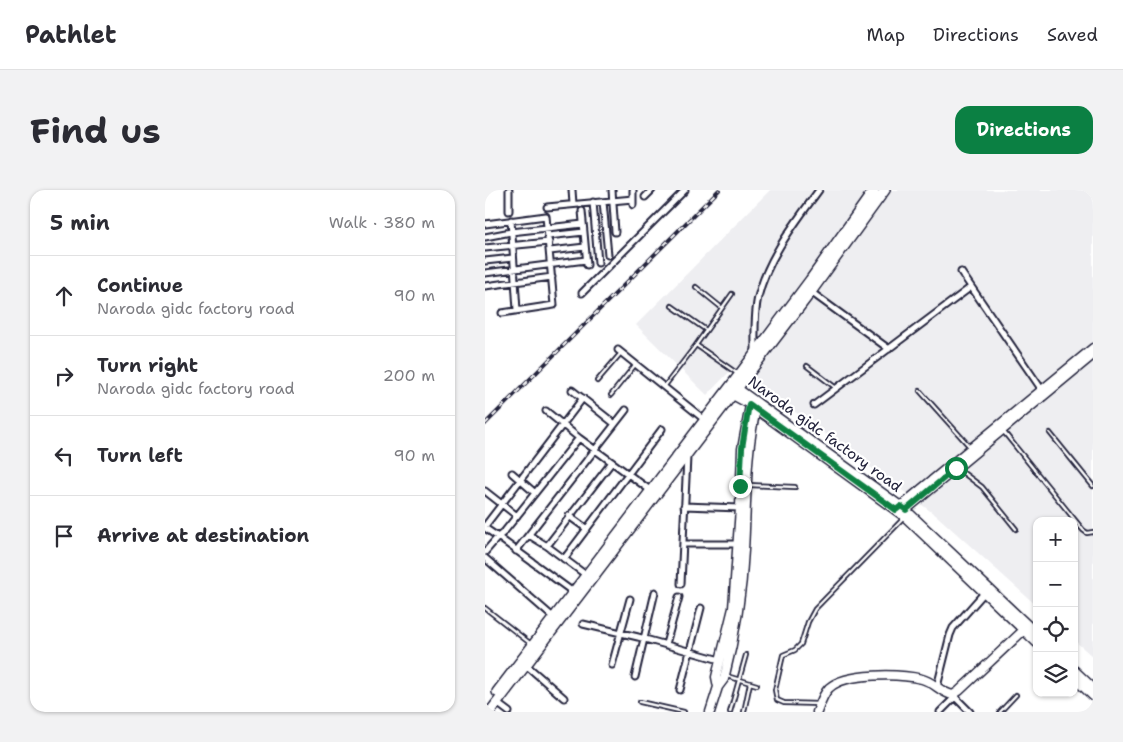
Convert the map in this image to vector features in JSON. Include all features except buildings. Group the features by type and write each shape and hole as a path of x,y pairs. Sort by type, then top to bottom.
{"main road":[{"path":"742,377 755,354 874,190"},
{"path":"490,712 687,456 732,390 811,292 885,190"},
{"path":"485,708 587,576 650,490 705,420 732,390"}],"street":[{"path":"509,190 509,211"},
{"path":"572,190 573,204"},
{"path":"612,190 615,232"},
{"path":"547,207 593,202 633,202 633,190"},
{"path":"645,197 652,190"},
{"path":"582,293 685,190"},
{"path":"755,354 755,321 758,297 768,267 791,229 819,190"},
{"path":"593,202 598,263"},
{"path":"603,202 607,255"},
{"path":"485,273 586,263 583,211"},
{"path":"485,224 546,216 554,305 502,313"},
{"path":"511,220 517,310"},
{"path":"485,236 583,224"},
{"path":"485,248 584,232"},
{"path":"550,251 585,247"},
{"path":"485,261 513,258"},
{"path":"961,272 1042,390"},
{"path":"485,286 552,277"},
{"path":"814,405 971,287"},
{"path":"811,292 889,349"},
{"name":"Naroda gidc factory road","path":"902,511 971,448 1093,348"},
{"path":"619,351 705,420"},
{"name":"Naroda gidc factory road","path":"902,511 1093,355"},
{"path":"573,390 615,424"},
{"name":"Naroda gidc factory road","path":"732,390 902,511 1026,628 1033,638"},
{"path":"573,592 485,527 583,398"},
{"path":"710,712 718,687 725,676 739,612 749,450 754,404"},
{"path":"718,687 716,677 733,608 742,448 754,404"},
{"path":"516,551 626,410"},
{"path":"546,411 579,438 650,490"},
{"path":"564,559 662,429"},
{"path":"486,550 504,532 579,438"},
{"path":"681,584 687,456"},
{"path":"547,546 611,462"},
{"path":"512,473 535,493"},
{"path":"485,491 517,516"},
{"path":"684,506 740,508"},
{"name":"Naroda gidc factory road","path":"902,511 985,593 1033,632"},
{"path":"569,516 587,529"},
{"path":"529,535 587,576"},
{"path":"683,544 738,544"},
{"path":"485,558 554,618"},
{"path":"635,677 655,592"},
{"path":"937,687 953,628 985,593"},
{"path":"666,644 679,597"},
{"path":"612,665 630,599"},
{"path":"680,690 701,608"},
{"path":"583,624 644,638 720,660"},
{"path":"940,712 966,684 1026,628"},
{"path":"526,666 564,698"},
{"path":"1078,674 1093,688"},
{"path":"819,708 825,693 830,687 842,680 894,675 923,679 954,696 970,712"},
{"path":"1078,682 1093,696"},
{"path":"497,703 509,712"}],"lane":[{"path":"696,287 723,308"},
{"path":"664,387 732,294"},
{"path":"672,306 706,330"},
{"path":"696,345 742,377"},
{"path":"597,381 619,351"},
{"path":"611,395 636,364"},
{"path":"807,366 837,388"},
{"path":"920,391 971,448"},
{"path":"1002,430 1083,530 1087,533 1093,532"},
{"path":"1049,433 1093,486"},
{"path":"956,468 982,487 1016,529"},
{"path":"747,485 795,487"},
{"path":"819,708 784,703 777,700 775,690 782,658 785,653 795,650 801,644 807,622 815,609 902,511"},
{"path":"485,608 533,645"},
{"path":"730,712 746,655"},
{"path":"725,676 757,685"},
{"path":"744,712 750,683"},
{"path":"1000,712 1016,695"},
{"path":"640,702 684,712"}],"shaded area":[{"path":"770,190 1093,190 1093,657 1078,644 1078,517 1033,517 1033,602 937,516 734,367 707,395 636,325"}],"railway":[{"path":"485,424 719,190"}],"route":[{"path":"740,486 742,448 749,404 896,510 901,506 906,510 956,468"}]}
